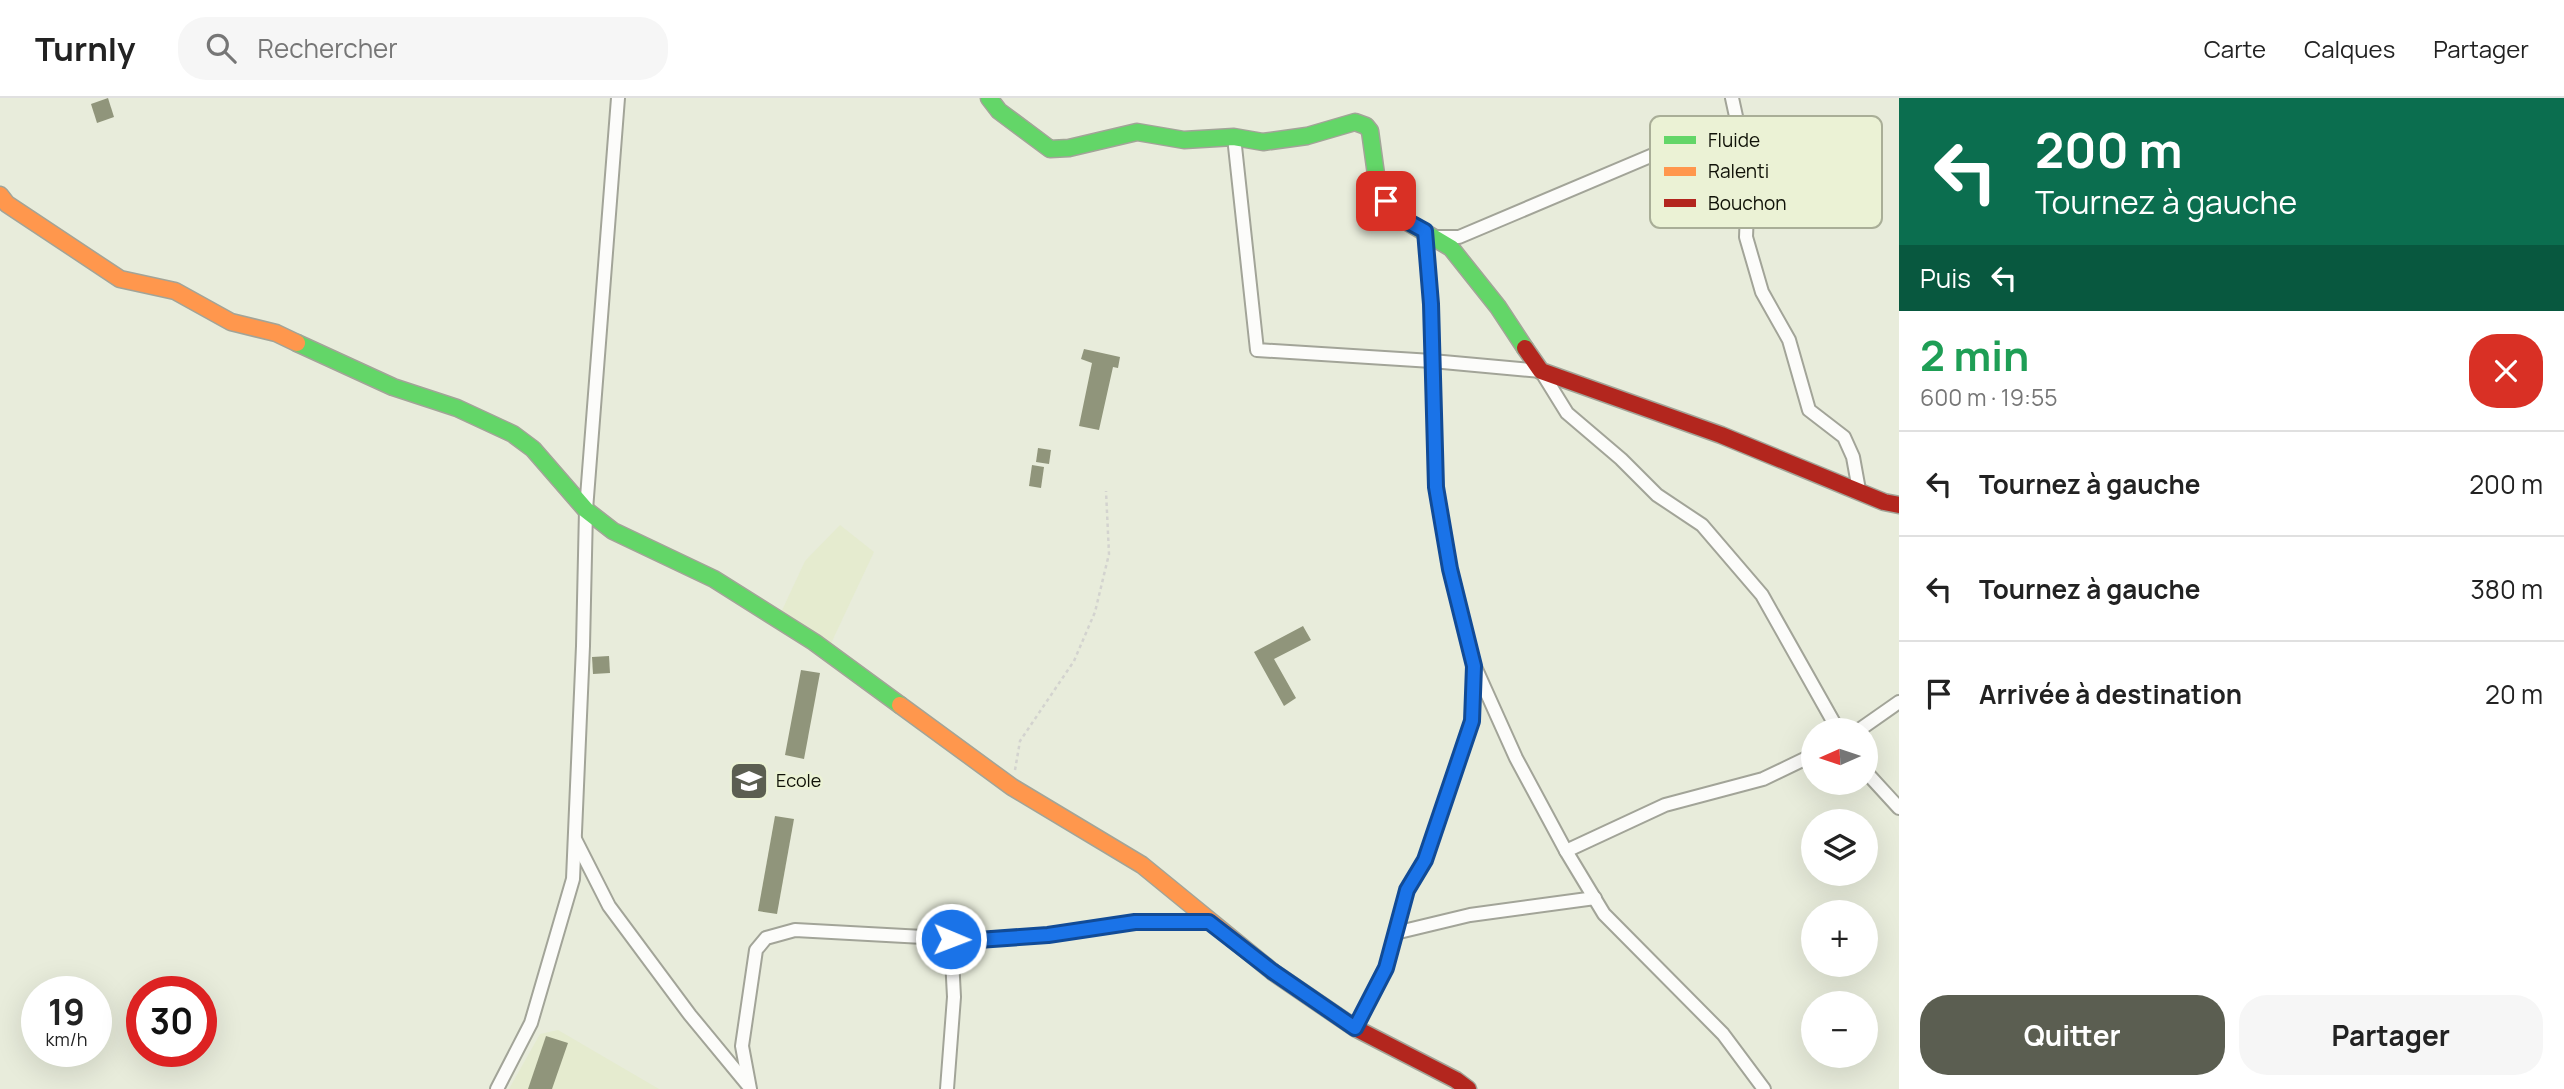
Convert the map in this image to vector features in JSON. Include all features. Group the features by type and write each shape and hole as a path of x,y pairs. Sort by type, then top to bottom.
{"street":[{"path":"497,1089 531,1023 573,879 586,510 618,98"},
{"path":"989,98 999,111 1050,149 1069,148 1137,132 1184,140 1234,137 1263,142 1307,136 1355,122 1366,126 1370,131 1378,189 1394,214 1451,248 1480,284 1567,413 1621,459 1657,495 1702,525 1762,595 1831,718"},
{"path":"1732,98 1736,116"},
{"path":"1234,137 1257,350 1432,361 1541,372 1721,435 1884,502 1899,505"},
{"path":"1430,234 1459,237 1650,156"},
{"path":"0,195 8,204 120,279 175,291 231,322 276,333 393,387 457,408 513,434 533,449 586,510 613,531 714,579 814,642 1012,787 1142,865 1272,971 1355,1028 1456,1080 1468,1089"},
{"path":"1746,228 1746,237 1762,292 1789,340 1809,410 1844,437 1853,457 1859,490"},
{"path":"1430,234 1436,487 1450,569 1474,666 1516,758 1566,851 1604,914 1723,1034 1764,1089"},
{"path":"1355,1028 1386,968 1407,890 1425,860 1472,721 1474,666"},
{"path":"1876,718 1899,702"},
{"path":"1566,851 1665,805 1763,779 1801,761"},
{"path":"1878,785 1899,808"},
{"path":"575,839 609,906 690,1015 749,1088"},
{"path":"1395,933 1470,915 1595,898"},
{"path":"749,1088 742,1046 755,950 766,938 795,930 978,940 1048,935 1135,922 1209,922"},
{"path":"947,1089 954,997 951,939"}],"path":[{"path":"1012,787 1020,741 1074,661 1095,612 1109,554 1106,491"}],"shaded area":[{"path":"840,525 874,552 827,652 778,619 805,561"},
{"path":"558,1030 659,1089 509,1089 540,1034"}],"building":[{"path":"108,98 114,117 97,123 91,104"},
{"path":"1084,349 1120,357 1118,368 1113,367 1099,430 1079,426 1092,363 1081,359"},
{"path":"1038,448 1051,450 1049,464 1036,462"},
{"path":"1032,465 1044,467 1041,488 1029,486"},
{"path":"1303,626 1311,640 1274,659 1296,698 1284,706 1254,652"},
{"path":"609,656 610,673 593,674 592,657"},
{"path":"801,670 820,673 804,759 785,755"},
{"path":"775,816 794,819 777,914 758,911"},
{"path":"546,1036 568,1043 552,1089 528,1089"}],"traffic: fast":[{"path":"989,98 999,111 1050,149 1069,148 1137,132 1184,140 1234,137 1263,142 1307,136 1355,122 1366,126 1370,131 1378,189 1394,214 1451,248 1498,307 1525,348"},
{"path":"297,343 393,387 457,408 513,434 533,449 586,510 613,531 714,579 814,642 900,705"}],"traffic: slow":[{"path":"0,195 7,204 120,279 175,291 231,322 276,333 297,343"},
{"path":"900,705 1012,787 1142,865 1273,972"}],"traffic: jam":[{"path":"1525,348 1541,371 1721,435 1884,502 1899,505"},
{"path":"1273,972 1355,1028 1456,1080 1468,1089"}],"place":[{"name":"Ecole","path":"749,781"}],"route":[{"path":"951,939 978,940 1048,935 1135,922 1209,922 1272,971 1355,1028 1386,968 1407,890 1425,860 1472,721 1474,666 1450,569 1436,487 1431,304 1425,231 1394,214 1386,201"}]}
